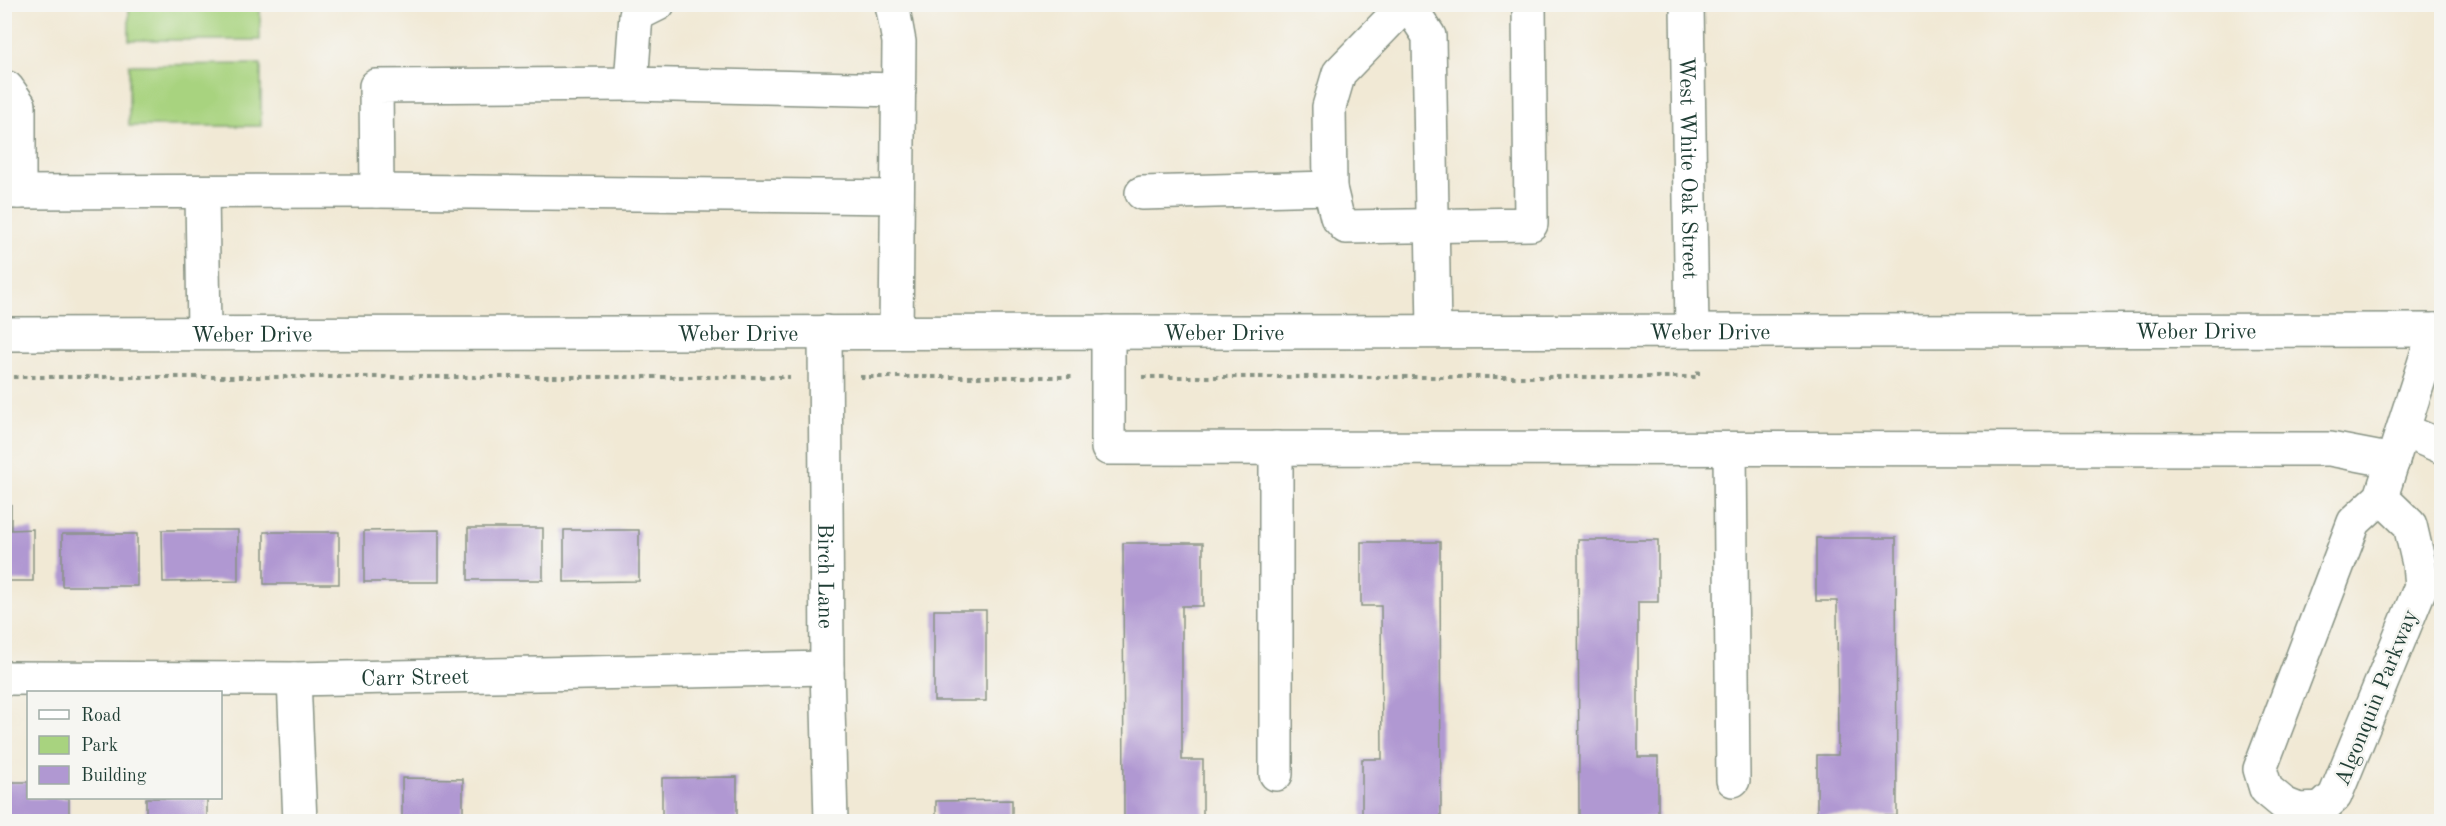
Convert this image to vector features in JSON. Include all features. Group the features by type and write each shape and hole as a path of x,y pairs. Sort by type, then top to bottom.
{"street":[{"path":"631,84 636,15 658,4"},
{"path":"892,4 899,42 896,332"},
{"path":"1434,332 1432,224 1429,36 1407,4 1339,73 1329,107 1330,188 1337,217 1346,227 1432,224 1531,224 1528,4"},
{"name":"West White Oak Street","path":"1687,4 1692,332"},
{"path":"377,191 376,86 631,84 899,90"},
{"path":"4,88 7,88 19,105 12,192 377,191 897,197"},
{"path":"1142,193 1330,188"},
{"path":"202,192 204,333"},
{"name":"Weber Drive","path":"4,334 2438,330"},
{"name":"Algonquin Parkway","path":"2381,497 2409,525 2419,564 2421,586 2335,796 2321,809 2299,810 2284,804 2266,789 2260,769 2354,522 2381,497 2438,330"},
{"name":"Birch Lane","path":"825,332 827,668 831,822"},
{"path":"1108,332 1108,448 2330,449 2398,445 2442,447"},
{"path":"1276,448 1276,774"},
{"path":"1730,449 1733,780"},
{"name":"Carr Street","path":"4,678 294,679 827,668"},
{"path":"294,679 300,822"}],"green space":[{"path":"129,5 260,5 260,40 129,40"},
{"path":"261,64 261,126 129,126 129,65"}],"building":[{"path":"4,504 11,504 11,530 33,529 33,581 4,581"},
{"path":"468,528 543,528 543,580 468,580"},
{"path":"162,530 238,530 238,581 163,582"},
{"path":"439,530 439,582 364,582 364,531"},
{"path":"564,530 639,530 639,581 564,582"},
{"path":"264,532 339,532 339,584 264,584"},
{"path":"62,534 137,534 137,586 62,586"},
{"path":"1816,538 1896,538 1897,816 1817,816 1817,755 1838,755 1837,601 1816,601"},
{"path":"1578,540 1658,540 1658,602 1638,602 1638,757 1658,757 1658,818 1579,818"},
{"path":"1361,542 1440,542 1441,820 1362,821 1362,759 1382,759 1381,606 1361,606"},
{"path":"1123,543 1203,543 1203,606 1182,606 1182,760 1203,760 1203,821 1124,821"},
{"path":"934,610 986,610 986,701 934,701"},
{"path":"737,777 737,822 662,822 662,778"},
{"path":"402,778 463,779 463,822 402,822"},
{"path":"4,782 27,782 27,799 69,799 69,822 4,822"},
{"path":"146,799 207,799 207,822 146,822"},
{"path":"1012,800 1012,822 936,822 936,801"}]}
